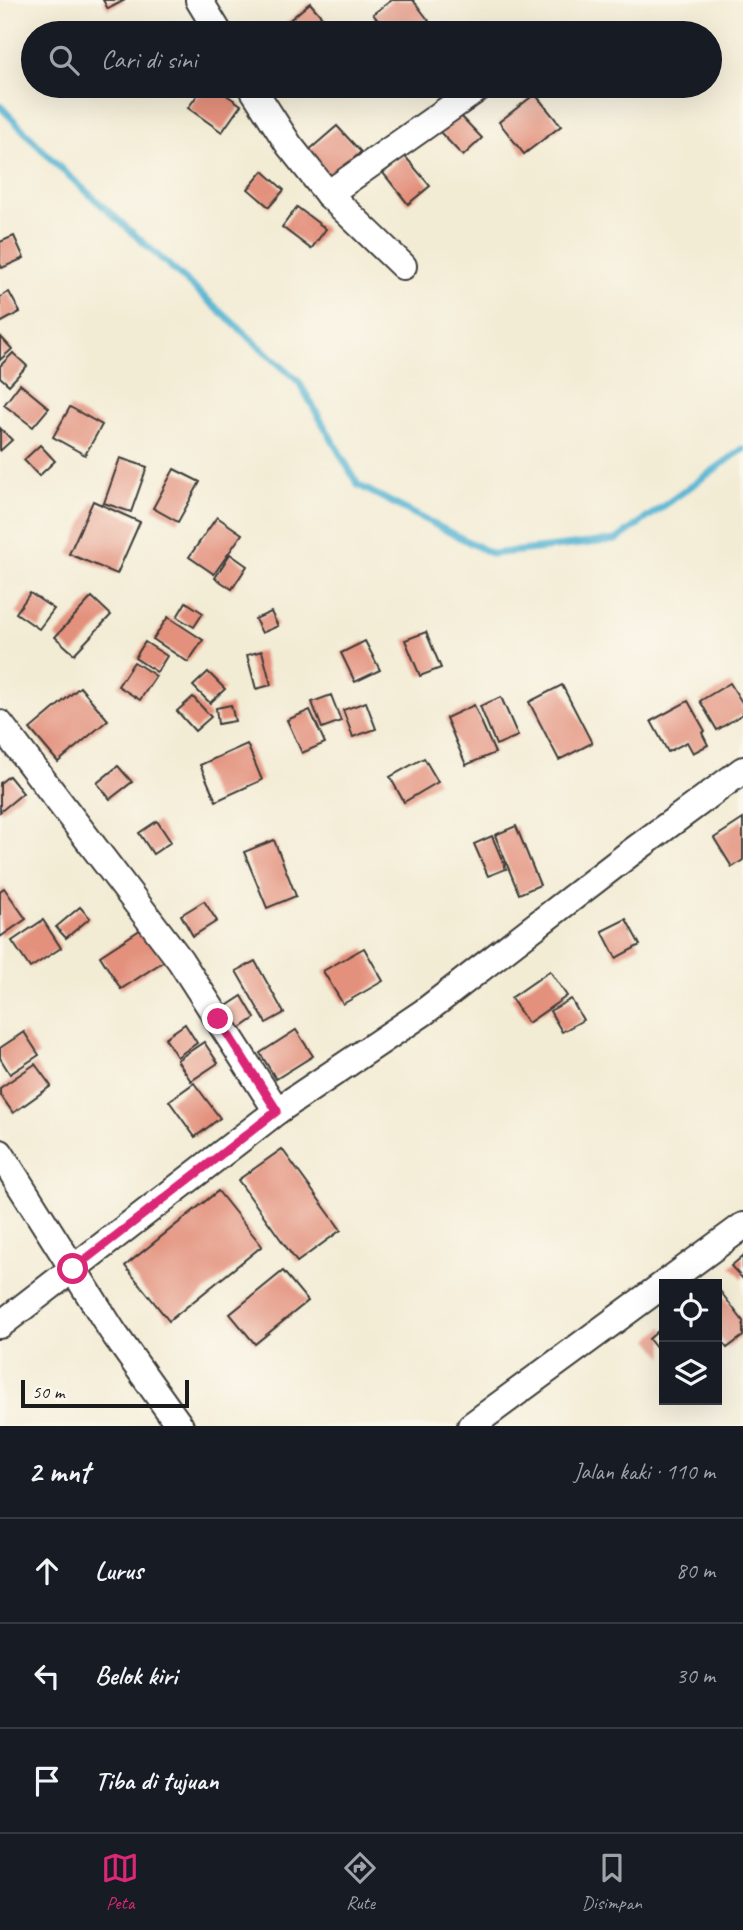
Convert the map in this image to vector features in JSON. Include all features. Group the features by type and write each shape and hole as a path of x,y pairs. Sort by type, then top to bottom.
{"street":[{"path":"199,0 212,21"},
{"path":"259,98 289,145 328,194 403,265"},
{"path":"328,194 466,98"},
{"path":"0,724 180,960 277,1111"},
{"path":"0,1325 277,1111 424,1012 743,769"},
{"path":"0,1153 113,1332 180,1426"},
{"path":"471,1426 743,1226"}],"building":[{"path":"103,0 125,0 108,9"},
{"path":"392,0 413,0 429,21 379,21 373,14"},
{"path":"310,3 325,21 288,21"},
{"path":"195,98 231,98 241,105 222,132 188,108"},
{"path":"530,98 538,98 561,126 524,154 499,122"},
{"path":"459,114 482,138 463,156 440,132"},
{"path":"337,126 361,152 332,178 308,151"},
{"path":"404,155 430,186 408,204 383,173"},
{"path":"263,171 284,190 269,207 248,189"},
{"path":"297,207 326,229 311,249 282,227"},
{"path":"14,236 24,258 2,268 0,242"},
{"path":"9,292 20,312 0,323 0,297"},
{"path":"0,336 12,349 0,360"},
{"path":"13,353 27,366 9,385 0,377 0,366"},
{"path":"20,384 49,408 33,427 4,405"},
{"path":"70,407 102,425 85,455 53,437"},
{"path":"0,428 12,440 0,451"},
{"path":"40,445 55,461 39,476 24,460"},
{"path":"120,458 147,467 131,512 104,503"},
{"path":"174,469 200,482 178,522 153,508"},
{"path":"93,501 140,522 117,574 69,554"},
{"path":"217,517 242,534 214,574 189,557"},
{"path":"230,554 247,566 232,589 215,578"},
{"path":"30,593 54,609 39,629 16,613"},
{"path":"92,597 111,615 74,654 55,637"},
{"path":"186,602 203,613 194,627 177,617"},
{"path":"271,612 278,626 262,633 255,619"},
{"path":"168,617 203,640 188,662 153,639"},
{"path":"426,632 441,668 420,676 405,640"},
{"path":"365,641 380,670 355,682 341,653"},
{"path":"145,642 167,656 157,672 135,658"},
{"path":"262,651 271,685 256,689 247,655"},
{"path":"134,662 156,676 140,700 118,686"},
{"path":"208,672 225,689 210,703 193,686"},
{"path":"730,683 743,704 743,714 717,730 700,701"},
{"path":"562,685 592,743 559,760 529,702"},
{"path":"80,687 108,720 58,762 30,729"},
{"path":"331,695 341,721 322,728 312,702"},
{"path":"193,697 211,717 195,731 177,711"},
{"path":"501,697 518,736 496,745 480,706"},
{"path":"688,701 705,731 702,733 708,745 693,753 687,742 668,752 651,721"},
{"path":"366,702 376,729 353,737 343,710"},
{"path":"231,705 235,721 218,724 216,708"},
{"path":"474,705 495,753 466,765 446,718"},
{"path":"310,710 325,743 302,753 287,720"},
{"path":"247,744 262,780 216,801 200,765"},
{"path":"424,758 438,782 404,802 390,777"},
{"path":"118,766 132,782 110,799 97,783"},
{"path":"9,776 23,793 0,812 0,783"},
{"path":"743,819 743,860 732,867 714,838"},
{"path":"157,821 171,842 153,854 139,833"},
{"path":"516,826 540,885 519,894 495,835"},
{"path":"492,836 506,869 488,876 474,844"},
{"path":"274,840 296,896 267,908 244,852"},
{"path":"4,888 26,919 0,937 0,891"},
{"path":"204,901 217,921 193,936 181,915"},
{"path":"80,907 90,918 66,938 56,927"},
{"path":"626,919 640,945 616,958 602,931"},
{"path":"43,920 61,948 30,968 12,941"},
{"path":"143,928 164,961 121,989 100,956"},
{"path":"364,948 383,981 343,1004 323,971"},
{"path":"255,961 284,1013 266,1023 236,971"},
{"path":"550,971 567,996 528,1023 511,998"},
{"path":"242,996 255,1018 239,1029 225,1007"},
{"path":"571,999 583,1020 562,1032 550,1011"},
{"path":"185,1024 197,1043 177,1057 165,1038"},
{"path":"296,1030 313,1056 276,1079 260,1053"},
{"path":"24,1032 39,1055 10,1074 0,1058 0,1048"},
{"path":"204,1042 218,1063 191,1081 177,1060"},
{"path":"35,1064 51,1086 13,1113 0,1094 0,1088"},
{"path":"194,1083 220,1118 195,1137 169,1101"},
{"path":"282,1149 341,1230 297,1262 238,1180"},
{"path":"218,1191 262,1246 169,1321 125,1266"},
{"path":"743,1256 743,1279 731,1266"},
{"path":"283,1271 308,1301 255,1344 230,1314"},
{"path":"722,1294 743,1321 743,1336 727,1348 722,1342"},
{"path":"659,1330 659,1352 649,1339"}],"waterway":[{"path":"0,106 58,166 299,382 358,485 492,554 616,540 743,449"}],"route":[{"path":"73,1269 277,1111 218,1019"}]}
